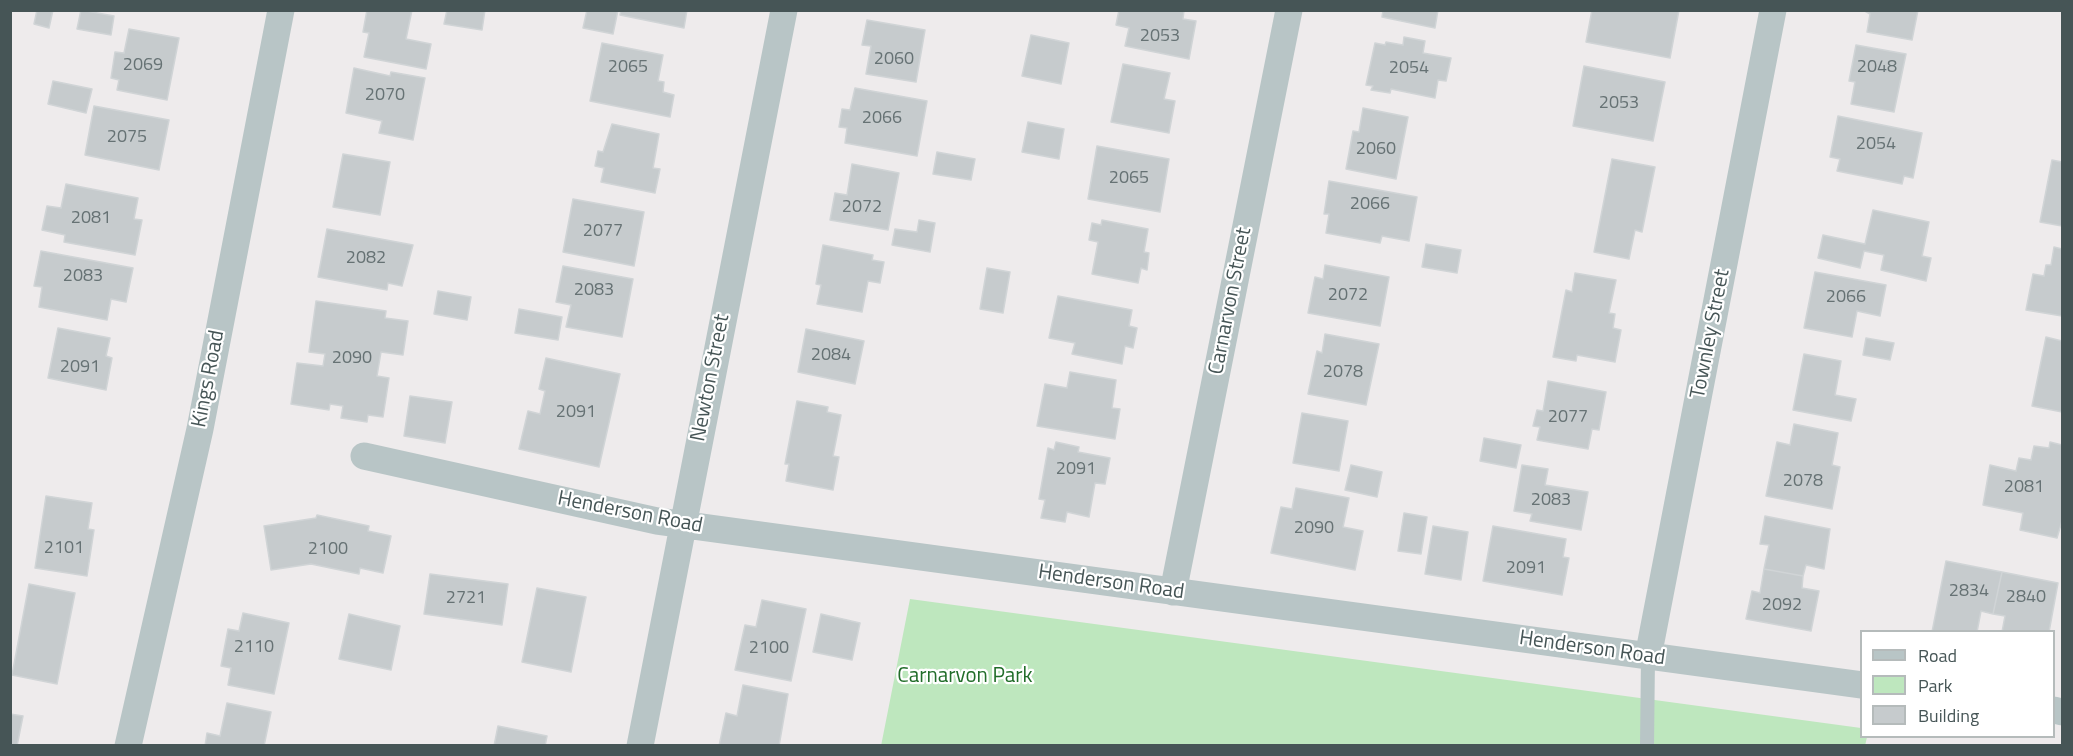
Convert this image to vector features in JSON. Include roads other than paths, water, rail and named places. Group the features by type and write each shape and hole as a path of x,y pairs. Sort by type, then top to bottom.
{"street":[{"name":"Kings Road","path":"128,746 200,429 281,10"},
{"name":"Newton Street","path":"639,746 784,10"},
{"name":"Carnarvon Street","path":"1173,592 1289,10"},
{"name":"Townley Street","path":"1648,657 1773,10"},
{"name":"Henderson Road","path":"364,456 683,525 1860,685"}],"lane":[{"path":"1647,746 1648,657"}],"park label":[{"name":"Carnarvon Park","path":"965,677"}]}
